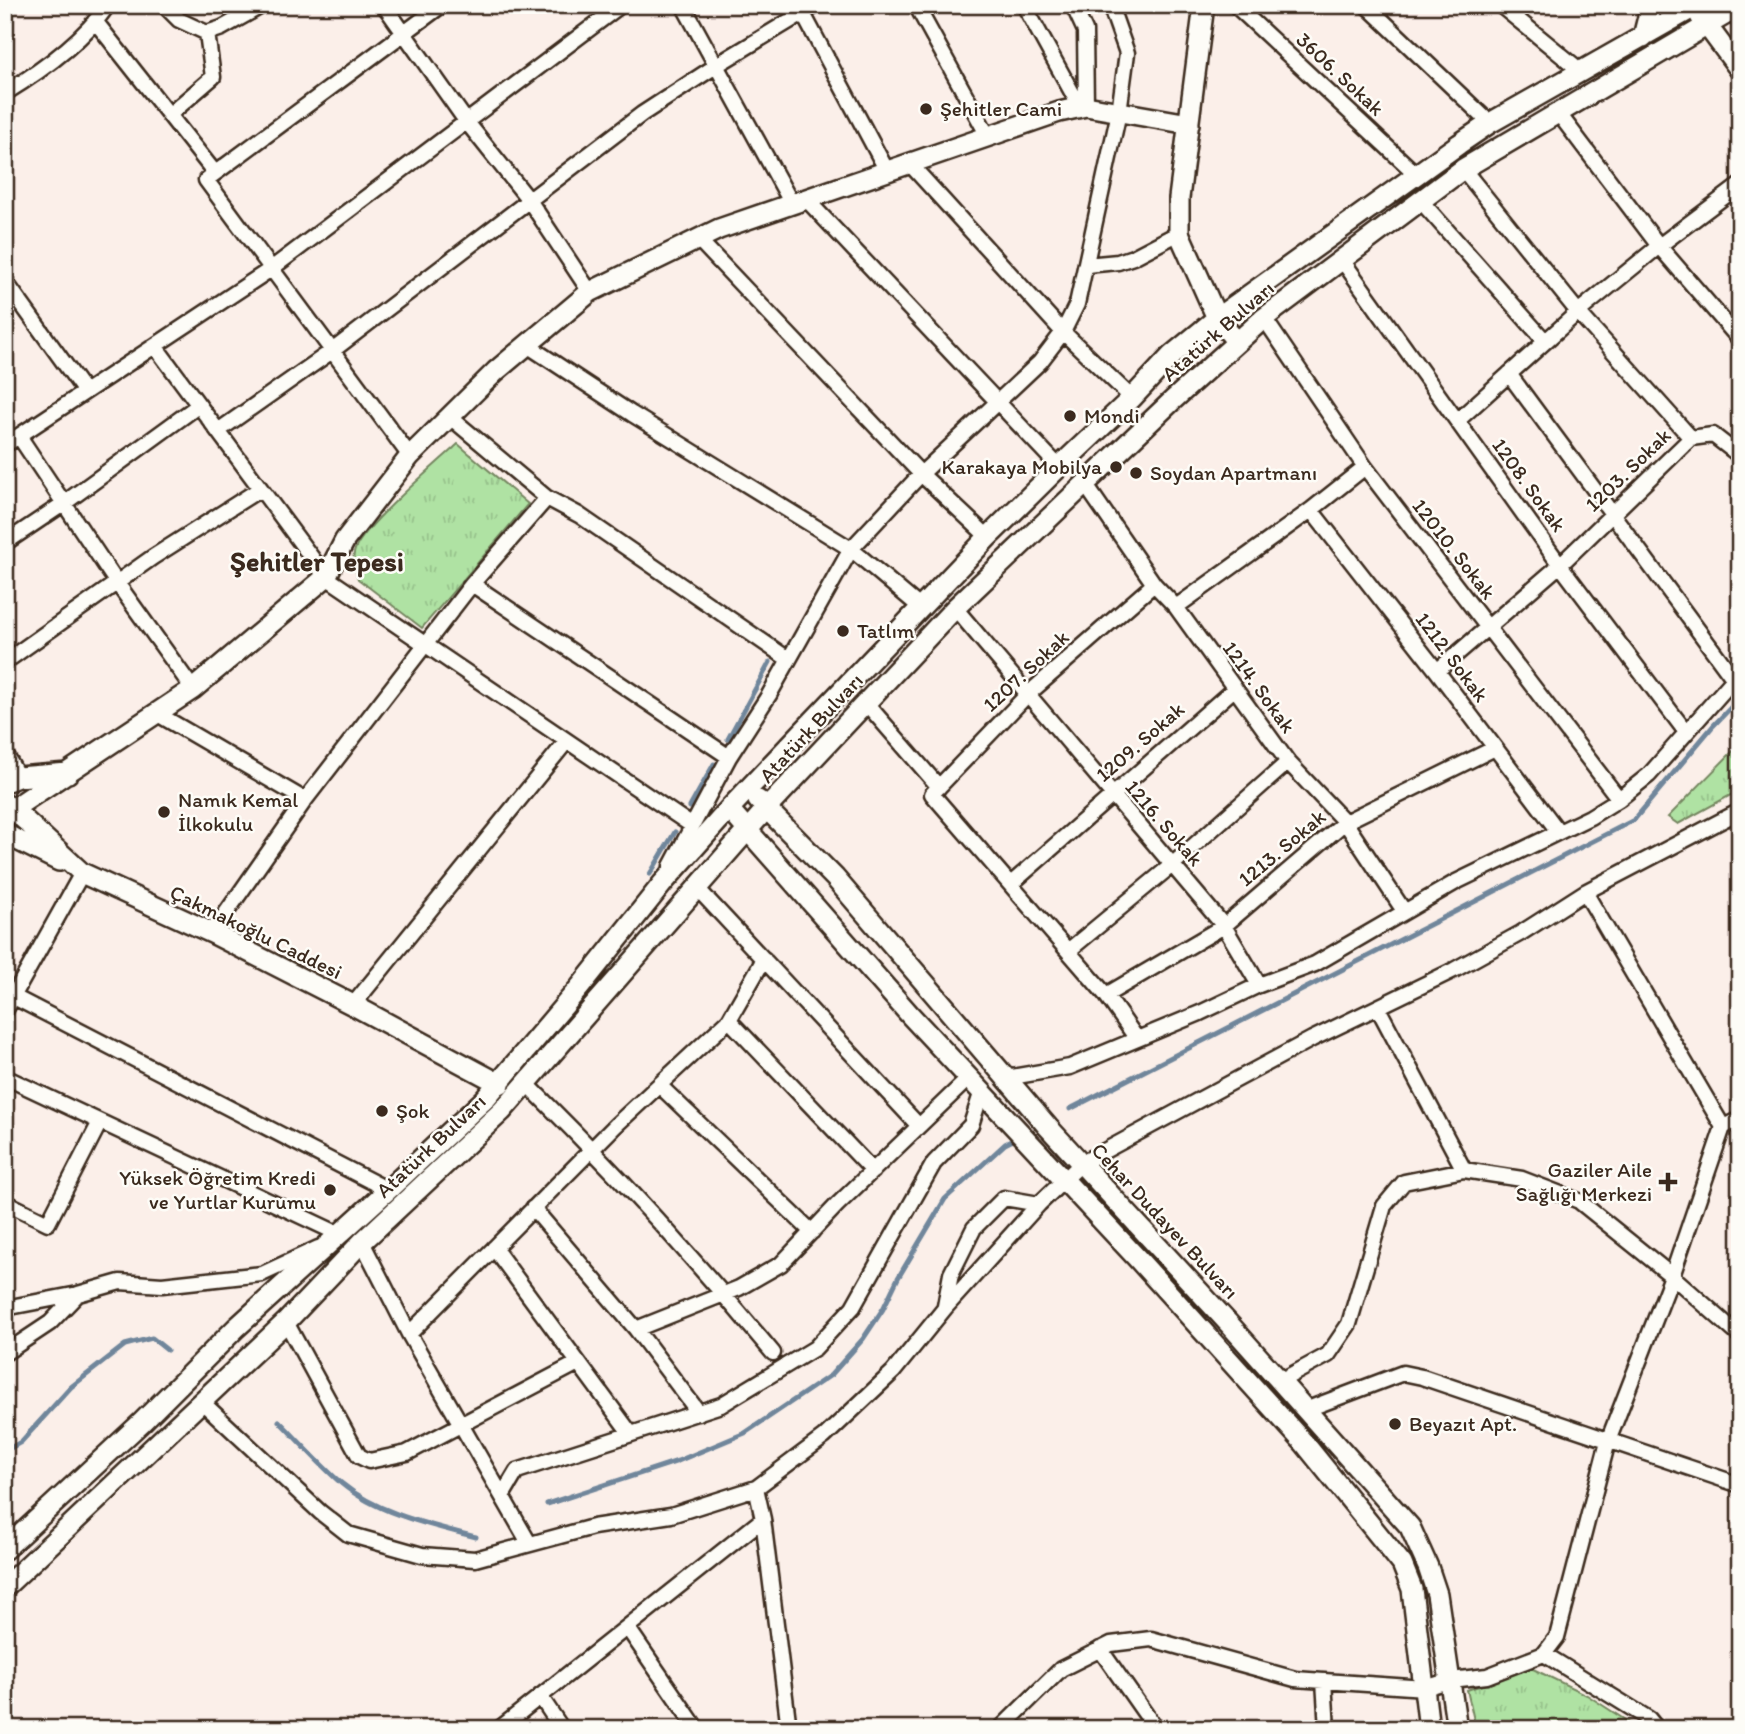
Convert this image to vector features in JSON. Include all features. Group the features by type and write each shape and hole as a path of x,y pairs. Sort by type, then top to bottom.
{"street":[{"path":"5,93 34,75 70,46 108,5"},
{"path":"164,5 179,20 207,33 222,28 263,5"},
{"path":"383,5 466,121 530,200 590,292"},
{"path":"410,456 206,180 442,5"},
{"path":"5,445 271,269 621,5"},
{"path":"683,5 715,66 799,201 1059,467"},
{"path":"916,5 988,136"},
{"path":"1024,5 1083,106"},
{"path":"1073,5 1085,31 1083,106"},
{"path":"663,883 691,825 729,757 769,695 852,549 922,474 1040,362 1063,332 1077,304 1119,112 1127,53 1110,5"},
{"path":"1204,5 1179,198 1179,233 1217,318 1237,342"},
{"name":"3606. Sokak","path":"1235,5 1416,174"},
{"path":"1366,5 1490,123"},
{"path":"1500,5 1582,72"},
{"path":"1643,37 1651,5"},
{"path":"1693,6 1740,70"},
{"name":"Atatürk Bulvarı","path":"5,1549 142,1422 236,1328 500,1084 663,883 729,809 988,537 1132,398 1172,355 1217,318 1490,123 1693,6"},
{"name":"Atatürk Bulvarı","path":"5,1587 286,1322 362,1242 502,1111 766,809 955,608 1237,342 1264,318 1463,169 1740,6"},
{"path":"218,431 332,351 642,114 806,8 887,171"},
{"path":"95,21 215,173"},
{"path":"169,115 213,77 207,33"},
{"path":"8,809 69,773 193,689 326,577 345,540 410,456 495,371 590,292 719,229 1059,112 1083,106 1189,124"},
{"path":"1559,114 1659,246 1740,340"},
{"path":"910,164 1063,332 1132,398"},
{"path":"1463,169 1578,312 1691,438 1713,435 1740,456"},
{"path":"1457,421 1578,312 1659,246 1740,186"},
{"path":"1420,200 1545,341"},
{"path":"1086,265 1118,262 1133,257 1179,233"},
{"path":"698,239 922,474 988,537"},
{"name":"1208. Sokak","path":"1342,260 1560,565 1686,732"},
{"path":"5,281 85,392"},
{"name":"12010. Sokak","path":"1264,318 1365,467 1619,799"},
{"path":"527,345 632,414 852,549 921,608"},
{"path":"155,346 326,577 691,825"},
{"path":"1006,1078 1070,1067 1259,985 1315,964 1404,911 1558,831 1591,817 1649,775 1737,676 1612,514 1509,374"},
{"path":"5,542 63,504 199,405"},
{"path":"450,416 547,498 579,515 788,659"},
{"path":"19,436 117,583 193,689"},
{"name":"1203. Sokak","path":"1437,671 1560,565 1691,438"},
{"path":"1175,607 1311,510 1365,467"},
{"name":"1214. Sokak","path":"1085,484 1154,584 1175,607 1288,762 1345,822 1404,911"},
{"path":"5,662 117,583 260,489"},
{"path":"212,933 304,800 472,584 547,498"},
{"name":"1212. Sokak","path":"1311,510 1558,831"},
{"path":"472,584 729,757"},
{"name":"1207. Sokak","path":"936,790 1027,695 1154,584"},
{"name":"1216. Sokak","path":"955,608 1223,926 1259,985"},
{"name":"1209. Sokak","path":"1011,884 1234,689"},
{"path":"866,703 1011,884 1106,995 1137,1039"},
{"path":"156,713 304,800"},
{"path":"353,1005 566,742"},
{"name":"1213. Sokak","path":"1106,995 1223,926 1345,822 1495,748"},
{"path":"5,753 11,779 69,773"},
{"path":"1068,951 1172,865 1288,762"},
{"name":"Cehar Dudayev Bulvarı","path":"749,789 835,878 1006,1078 1410,1527 1437,1594 1457,1729"},
{"name":"Çakmakoğlu Caddesi","path":"8,809 82,873 212,933 500,1084"},
{"path":"729,809 975,1085 1305,1444 1402,1564 1412,1589 1429,1729"},
{"path":"202,1402 320,1512 348,1534 422,1555 475,1559 593,1527 671,1515 756,1488 824,1437 893,1372 945,1308 1039,1204 1082,1163 1312,1039 1521,933 1585,892 1740,811"},
{"path":"5,834 82,873 5,1011"},
{"path":"697,888 919,1126"},
{"path":"1585,892 1723,1127"},
{"path":"409,1334 592,1149 729,1020 764,959"},
{"path":"14,997 388,1190"},
{"path":"1378,1007 1464,1170"},
{"path":"729,1020 873,1171"},
{"path":"5,1077 336,1238"},
{"path":"526,1083 592,1149 724,1294 773,1353"},
{"path":"659,1085 812,1232"},
{"path":"636,1329 724,1294 782,1264 919,1126 975,1085"},
{"path":"502,1496 517,1471 721,1405 815,1348 853,1307 934,1163 971,1125 975,1085"},
{"path":"1002,1728 1061,1669 1111,1644 1152,1639 1295,1679 1425,1688 1451,1680 1488,1676 1544,1654 1557,1637 1608,1441 1672,1276 1723,1127 1740,1119"},
{"path":"5,1202 48,1223 100,1122"},
{"path":"1280,1381 1328,1355 1349,1324 1384,1206 1404,1182 1464,1170 1522,1179 1579,1201 1672,1276 1740,1336"},
{"path":"945,1308 951,1274 974,1228 1004,1198 1039,1204"},
{"path":"533,1208 636,1329 699,1413"},
{"path":"5,1308 78,1294 120,1282 162,1285 262,1274 336,1238"},
{"path":"362,1242 409,1334 529,1543"},
{"path":"494,1248 631,1434"},
{"path":"5,1353 50,1323 78,1294"},
{"path":"286,1322 359,1456 369,1461 407,1454 578,1363"},
{"path":"1305,1409 1403,1373 1422,1377 1740,1485"},
{"path":"756,1488 763,1519 789,1729"},
{"path":"499,1729 763,1519"},
{"path":"627,1627 697,1729"},
{"path":"1100,1649 1156,1729"},
{"path":"1544,1654 1650,1719 1657,1729"},
{"path":"1324,1681 1328,1729"},
{"path":"540,1696 562,1729"}],"green space":[{"path":"458,444 528,504 422,628 358,579 354,553 369,529 383,514"},
{"path":"1740,744 1740,790 1678,824 1668,817"},
{"path":"1531,1668 1587,1695 1639,1729 1476,1729 1467,1690"}],"waterway":[{"path":"728,739 770,662"},
{"path":"1070,1109 1634,820 1740,698"},
{"path":"690,807 714,764"},
{"path":"650,874 675,832"},
{"path":"547,1504 678,1461 745,1433 831,1375 863,1339 883,1309 898,1278 945,1199 1005,1144 1013,1140"},
{"path":"5,1451 21,1442 71,1387 125,1345 152,1338 167,1350"},
{"path":"279,1421 341,1483 371,1503 405,1517 476,1537"}],"place":[{"name":"Şehitler Cami","path":"926,109"},
{"name":"Mondi","path":"1070,416"},
{"name":"Karakaya Mobilya","path":"1116,467"},
{"name":"Soydan Apartmanı","path":"1136,473"},
{"name":"Tatlım","path":"843,631"},
{"name":"Namık Kemal İlkokulu","path":"164,812"},
{"name":"Şok","path":"382,1111"},
{"name":"Gaziler Aile Sağlığı Merkezi","path":"1668,1182"},
{"name":"Yüksek Öğretim Kredi ve Yurtlar Kurumu","path":"330,1190"},
{"name":"Beyazıt Apt.","path":"1395,1424"}],"district":[{"name":"Şehitler Tepesi","path":"317,561"}]}
